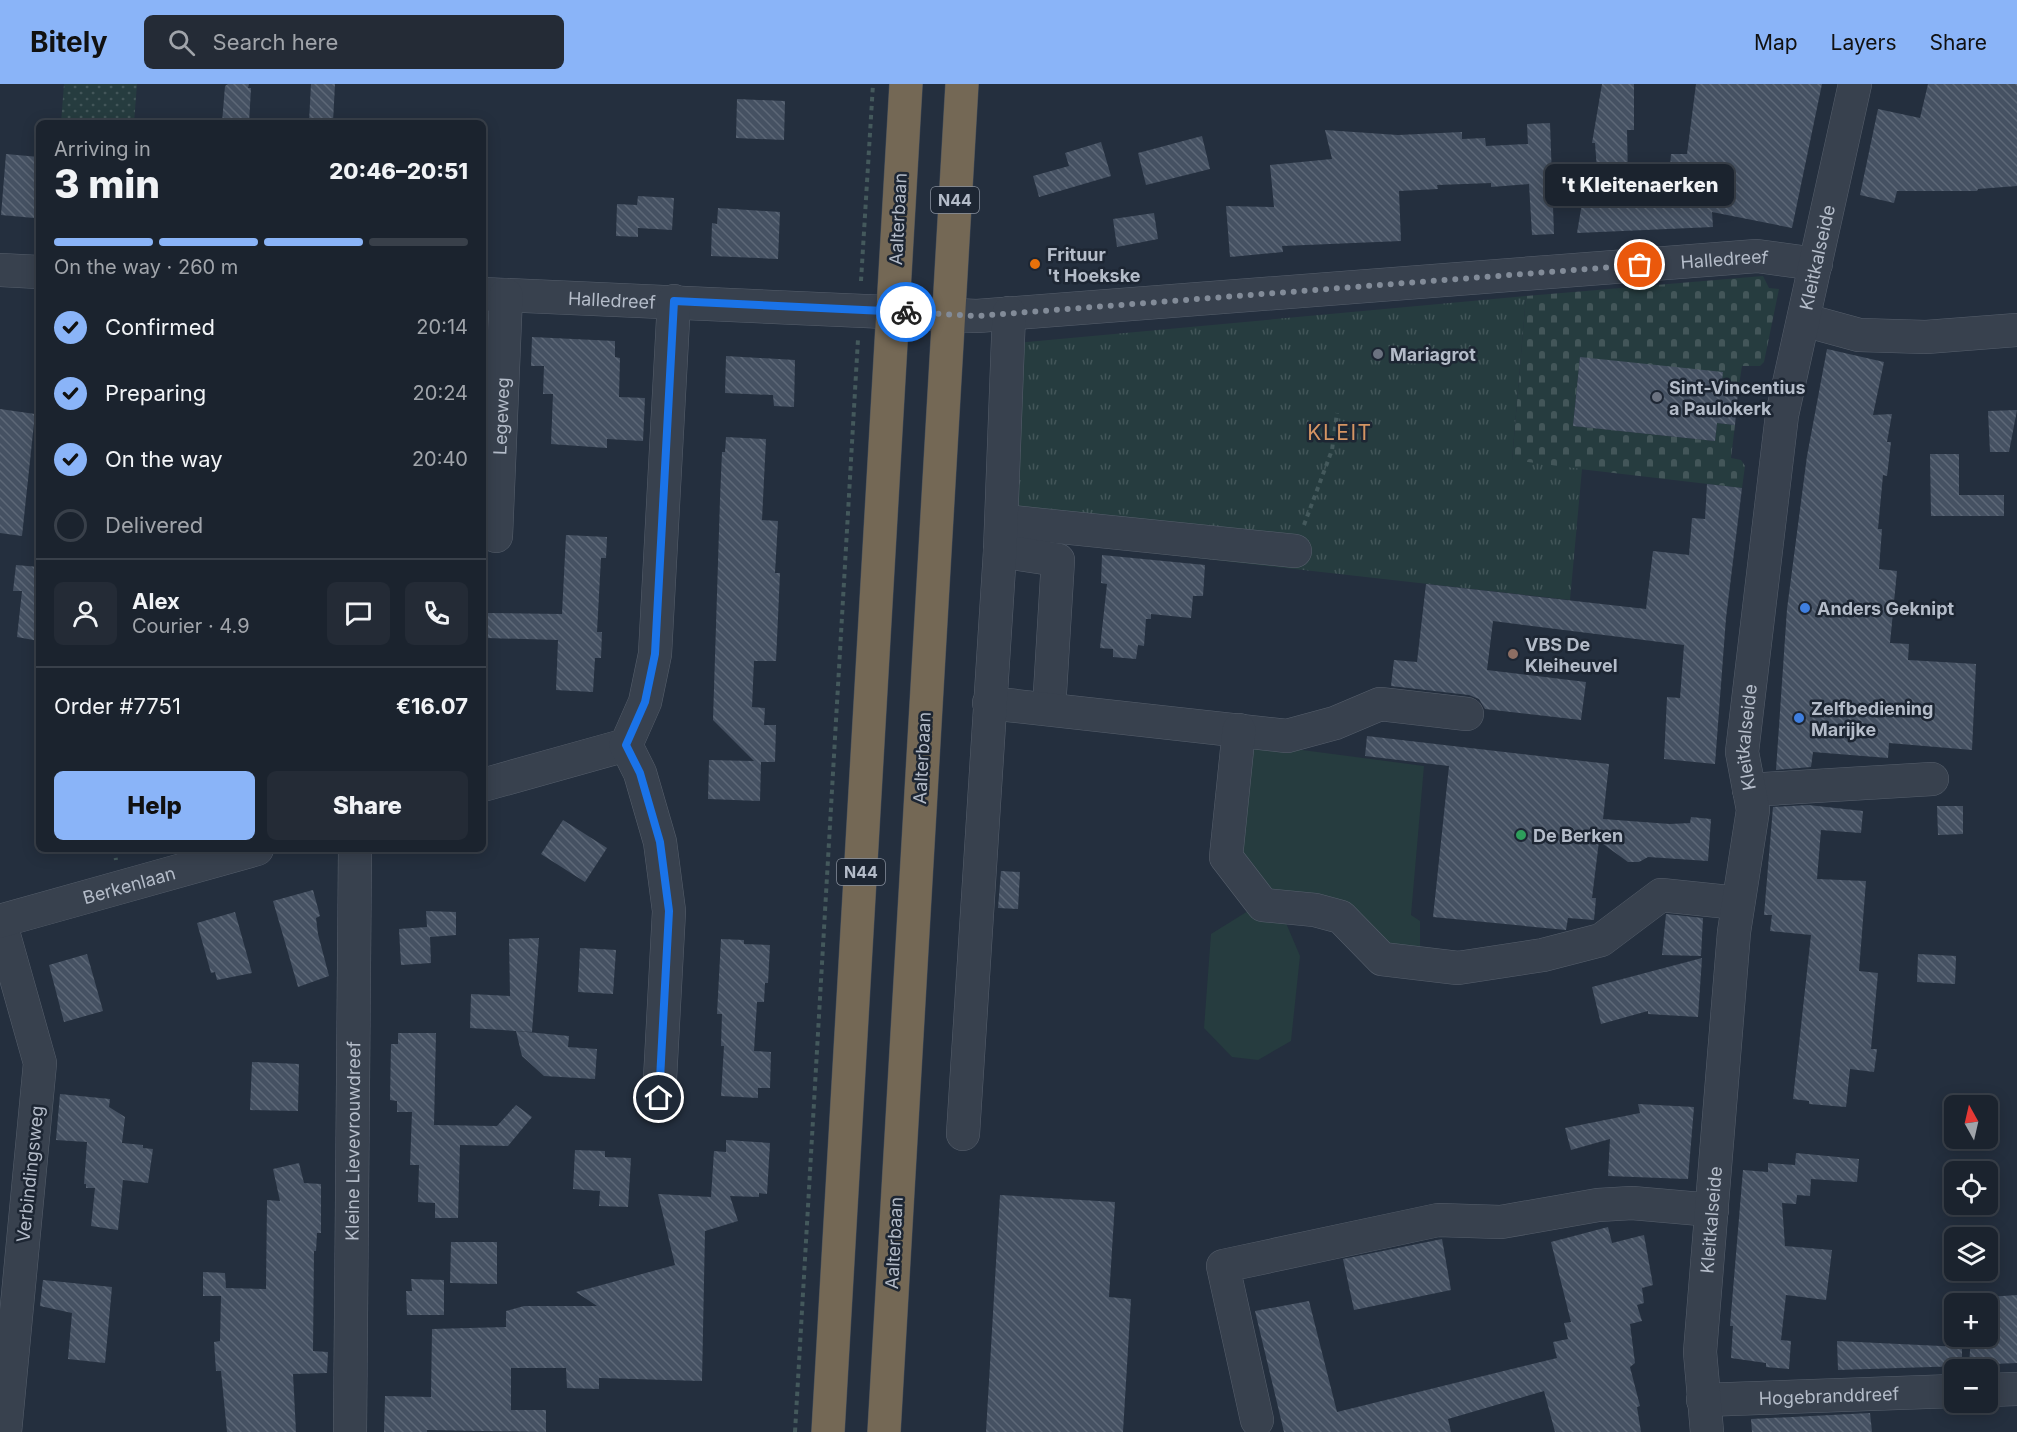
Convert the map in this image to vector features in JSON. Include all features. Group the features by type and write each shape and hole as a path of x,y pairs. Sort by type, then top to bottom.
{"highway":[{"name":"Aalterbaan","path":"828,1432 906,84"},
{"name":"Aalterbaan","path":"884,1432 962,84"}],"street":[{"name":"Kleitkalseide","path":"1705,1416 1700,1352 1734,932 1753,810 1742,752 1766,534 1782,416 1855,84"},
{"name":"Halledreef","path":"495,295 893,311 949,316 1757,256 1816,264"},
{"path":"0,270 36,272"},
{"name":"Legeweg","path":"495,295 496,536"},
{"path":"626,745 645,702 655,654 674,301"},
{"path":"963,1134 1001,536 1009,313"},
{"path":"1804,320 1859,335 1926,337 2017,330"},
{"path":"1001,536 1295,551"},
{"path":"1001,536 1058,560 1049,709"},
{"path":"989,703 1287,736 1335,723 1380,704 1467,714"},
{"path":"1239,730 1226,857 1263,905 1315,910 1341,917 1382,958 1458,968 1543,955 1601,940 1661,895 1738,903"},
{"path":"486,784 626,745"},
{"path":"626,745 640,773 660,842 669,911 659,1098"},
{"path":"1749,790 1932,779"},
{"name":"Berkenlaan","path":"0,921 246,852"},
{"name":"Kleine Lievevrouwdreef","path":"350,1432 355,852"},
{"name":"Verbindingsweg","path":"0,921 40,1064 5,1432"},
{"path":"1257,1420 1223,1266 1438,1220 1501,1222 1598,1205 1632,1203 1712,1210"},
{"path":"1998,1390 2017,1389"},
{"name":"Hogebranddreef","path":"1705,1416 1944,1392"}],"path":[{"path":"795,1432 873,84"},
{"path":"1295,551 1332,450 1337,412"}],"green space":[{"path":"64,84 137,84 134,120 61,120"},
{"path":"1763,276 1769,288 1779,289 1764,362 1760,366 1742,366 1738,392 1580,357 1573,426 1715,441 1717,423 1735,425 1731,458 1741,460 1745,466 1742,488 1512,461 1526,296"},
{"path":"1526,296 1512,460 1582,469 1570,600 1011,537 1016,343"},
{"path":"1249,743 1424,766 1411,915 1420,921 1420,949 1385,945 1269,893 1237,850"},
{"path":"1248,911 1286,923 1300,956 1291,1041 1258,1060 1232,1057 1204,1028 1211,934"}],"building":[{"path":"249,84 248,88 251,88 249,120 222,120 225,86"},
{"path":"311,84 335,84 333,120 309,120"},
{"path":"1602,84 1634,84 1634,130 1627,130 1628,183 1669,180 1671,154 1687,154 1696,84 1822,84 1792,228 1712,212 1713,227 1577,233 1583,197 1599,197 1595,143 1592,143"},
{"path":"1928,84 2017,84 2017,186 1978,189 1977,191 1897,191 1894,203 1860,195 1878,109 1920,118"},
{"path":"737,99 785,101 784,140 736,138"},
{"path":"1550,123 1554,234 1532,235 1529,184 1491,187 1491,183 1437,185 1438,189 1399,191 1401,241 1282,246 1283,252 1230,257 1226,206 1274,207 1270,165 1332,159 1325,130 1398,135 1462,132 1462,139 1485,138 1486,146 1528,144 1527,124"},
{"path":"1202,136 1210,169 1146,185 1138,153"},
{"path":"1101,142 1111,176 1039,197 1033,176 1069,166 1065,153"},
{"path":"6,154 36,157 34,218 1,215"},
{"path":"638,196 674,198 672,230 638,228 638,237 616,236 617,204 637,205"},
{"path":"718,208 780,212 778,259 711,256 712,223 717,224"},
{"path":"1154,213 1158,239 1117,247 1113,219"},
{"path":"532,337 615,341 615,357 620,358 619,397 645,398 643,441 607,439 607,448 551,444 553,394 543,394 544,366 531,366"},
{"path":"1827,349 1884,362 1873,415 1892,414 1887,442 1891,442 1887,476 1883,475 1878,529 1882,529 1879,569 1897,571 1890,643 1909,644 1908,660 1976,664 1972,750 1889,743 1888,758 1813,752 1811,767 1776,770 1787,609 1807,456"},
{"path":"726,356 795,360 794,407 774,406 773,395 725,393"},
{"name":"Sint-Vincentius a Paulokerk","path":"1580,357 1723,372 1721,390 1738,392 1735,425 1717,423 1715,441 1573,426"},
{"path":"0,409 35,414 22,536 0,533"},
{"path":"2017,410 2009,452 1990,452 1988,411"},
{"path":"726,437 766,439 762,520 778,521 775,573 780,573 776,661 754,661 752,707 765,708 764,725 776,725 775,762 761,762 760,801 708,799 709,760 754,761 713,720 722,452 725,452"},
{"path":"1930,454 1959,454 1959,495 2004,495 2004,516 1931,516"},
{"path":"1707,484 1742,488 1726,618 1715,764 1664,759 1667,697 1680,698 1684,645 1493,621 1487,670 1586,682 1581,720 1485,709 1479,699 1469,695 1391,686 1394,660 1417,662 1426,584 1646,609 1653,551 1689,555 1692,518 1705,519"},
{"path":"566,535 607,537 606,558 601,558 597,632 602,632 601,658 595,658 593,692 556,690 558,640 487,638 487,613 562,614"},
{"path":"1102,555 1205,565 1203,596 1193,596 1191,618 1151,614 1151,619 1146,619 1144,646 1138,645 1136,659 1113,657 1113,649 1100,648 1107,584 1101,583"},
{"path":"16,565 36,567 36,640 17,637 22,591 13,591"},
{"name":"De Berken","path":"1367,736 1609,764 1603,819 1670,824 1690,823 1691,817 1711,819 1708,861 1648,857 1639,862 1628,862 1599,841 1592,898 1596,898 1594,920 1568,918 1566,930 1433,917 1449,766 1365,756"},
{"path":"1808,805 1863,811 1861,833 1821,830 1817,879 1866,881 1859,971 1878,973 1871,1049 1877,1049 1874,1072 1850,1069 1846,1107 1809,1104 1809,1101 1793,1099 1811,935 1770,931 1772,915 1764,915 1773,807"},
{"path":"1937,806 1963,806 1963,834 1938,835"},
{"path":"563,820 607,848 585,882 541,854"},
{"path":"1001,871 1020,872 1018,909 998,908"},
{"path":"313,890 320,916 316,918 318,934 329,976 298,987 273,901"},
{"path":"426,911 456,912 456,935 430,937 431,963 401,965 399,929 427,927"},
{"path":"235,912 252,973 217,980 215,972 211,973 197,923"},
{"path":"1666,914 1703,918 1701,956 1662,955"},
{"path":"539,938 532,1032 470,1028 471,994 510,996 509,939"},
{"path":"721,939 744,940 744,944 770,945 768,983 765,983 764,1002 757,1002 754,1051 771,1052 770,1088 758,1088 758,1098 721,1096 724,1046 721,1046 722,1014 717,1014"},
{"path":"580,948 616,950 613,994 578,992"},
{"path":"87,954 103,1011 64,1022 49,965"},
{"path":"1918,954 1956,956 1955,984 1917,982"},
{"path":"1702,958 1698,1017 1648,1014 1648,1011 1601,1024 1592,987"},
{"path":"516,1031 569,1036 568,1047 597,1049 595,1079 544,1076 522,1056"},
{"path":"398,1033 436,1033 434,1125 497,1126 516,1105 532,1117 508,1146 460,1145 458,1218 435,1218 435,1203 418,1202 419,1165 410,1165 412,1112 397,1112 397,1101 390,1100 391,1044 398,1044"},
{"path":"252,1062 299,1064 298,1111 250,1110"},
{"path":"60,1094 110,1099 109,1107 125,1117 122,1143 143,1145 143,1148 153,1149 148,1183 123,1180 118,1230 91,1226 95,1188 86,1188 84,1184 87,1142 56,1140"},
{"path":"1638,1104 1694,1107 1688,1179 1608,1176 1610,1139 1571,1150 1565,1128 1640,1113"},
{"path":"726,1140 770,1143 767,1194 759,1193 759,1197 730,1196 738,1221 705,1231 702,1381 599,1378 599,1389 567,1388 566,1368 511,1368 511,1410 546,1410 546,1432 427,1430 427,1432 384,1432 385,1396 431,1397 432,1329 506,1327 506,1311 524,1306 597,1306 576,1292 675,1265 658,1194 711,1197 714,1151 726,1152"},
{"path":"575,1150 605,1151 605,1157 631,1158 628,1207 599,1206 600,1191 573,1189"},
{"path":"1796,1153 1859,1159 1857,1182 1811,1179 1810,1196 1797,1195 1796,1204 1782,1203 1785,1246 1832,1250 1826,1300 1786,1295 1781,1340 1791,1341 1789,1369 1766,1367 1766,1363 1731,1358 1733,1326 1730,1326 1743,1170 1768,1172 1768,1163 1795,1165"},
{"path":"299,1163 304,1183 321,1184 321,1233 317,1233 316,1251 314,1251 313,1351 328,1352 327,1373 293,1374 296,1432 227,1432 221,1371 216,1371 214,1342 220,1341 221,1296 203,1296 203,1272 225,1273 226,1288 266,1289 267,1200 280,1201 273,1169"},
{"path":"1000,1195 1115,1202 1109,1297 1131,1299 1123,1432 986,1432"},
{"path":"1608,1227 1612,1243 1644,1235 1653,1285 1642,1288 1644,1303 1637,1305 1642,1321 1630,1324 1635,1363 1630,1367 1640,1406 1637,1407 1641,1432 1555,1432 1544,1391 1448,1419 1451,1432 1284,1432 1255,1311 1309,1301 1337,1412 1557,1358 1553,1342 1568,1339 1564,1323 1571,1322 1551,1242"},
{"path":"1442,1239 1451,1290 1354,1310 1343,1259"},
{"path":"451,1242 497,1242 497,1284 450,1283"},
{"path":"411,1279 444,1280 444,1315 407,1315 406,1291 412,1291"},
{"path":"43,1280 112,1287 105,1363 68,1359 72,1313 40,1306"},
{"path":"2017,1295 2017,1363 1998,1364 1998,1359 1969,1359 1970,1347 1998,1347 1998,1296"},
{"path":"1837,1341 1962,1347 1962,1359 1944,1359 1944,1367 1838,1370"},
{"path":"1870,1413 1872,1432 1752,1432 1751,1419"}],"way so far":[{"path":"906,312 977,316 1640,265"}],"place":[{"name":"Frituur 't Hoekske","path":"1035,264"},
{"name":"'t Kleitenaerken","path":"1640,265"},
{"name":"Mariagrot","path":"1378,354"},
{"name":"Sint-Vincentius a Paulokerk","path":"1657,397"},
{"name":"Anders Geknipt","path":"1805,608"},
{"name":"VBS De Kleiheuvel","path":"1513,654"},
{"name":"Zelfbediening Marijke","path":"1799,718"},
{"name":"De Berken","path":"1521,835"}],"district":[{"name":"KLEIT","path":"1340,432"}],"route":[{"path":"659,1098 669,911 660,842 640,773 626,745 645,702 655,654 674,301 906,312"}]}
